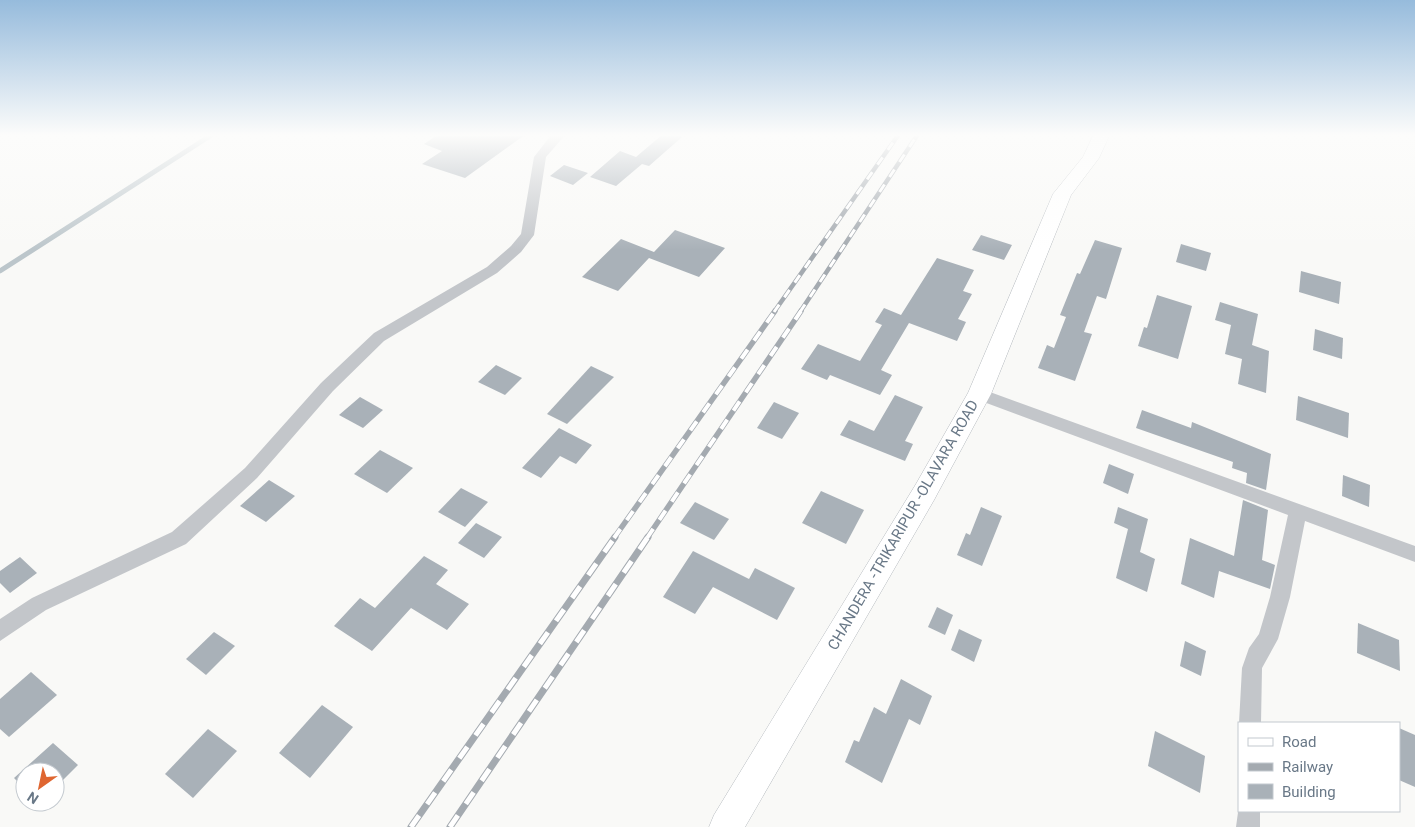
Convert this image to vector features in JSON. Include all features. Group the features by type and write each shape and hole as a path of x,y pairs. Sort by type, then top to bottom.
{"main road":[{"name":"CHANDERA -TRIKARIPUR -OLAVARA ROAD","path":"726,827 926,492 978,394 1062,194 1080,173"}],"street":[{"path":"0,631 39,604 179,538 251,473 327,387 379,337 492,270 516,249 527,235 537,173"},
{"path":"978,394 1415,554"},
{"path":"1250,722 1252,668 1256,655 1268,639 1280,597 1298,510"},
{"path":"1248,812 1248,827"}],"building":[{"path":"448,173 472,173 465,178"},
{"path":"554,173 588,173 573,185 550,176"},
{"path":"595,173 632,173 616,186 590,177"},
{"path":"675,230 725,248 699,277 649,258 618,291 582,277 621,239 654,252"},
{"path":"981,235 1012,245 1004,260 972,250"},
{"path":"1095,240 1122,248 1106,299 1097,296 1084,332 1092,334 1075,381 1038,368 1047,345 1054,348 1066,317 1060,315 1077,273 1080,274"},
{"path":"1181,244 1211,253 1206,271 1176,262"},
{"path":"937,258 974,270 963,291 972,294 958,319 966,322 957,341 909,323 881,370 892,375 880,395 830,375 827,380 801,369 818,344 860,361 882,325 875,322 884,308 901,315"},
{"path":"1301,271 1341,282 1339,304 1299,292"},
{"path":"1157,295 1192,306 1178,359 1138,346 1144,327 1147,328"},
{"path":"1220,302 1258,314 1252,345 1269,351 1266,393 1238,384 1242,359 1225,354 1231,325 1215,320"},
{"path":"1315,329 1343,338 1342,359 1313,350"},
{"path":"496,365 522,378 505,395 478,382"},
{"path":"591,366 614,377 567,424 547,414"},
{"path":"895,395 923,407 905,441 913,444 905,461 840,435 849,420 874,431"},
{"path":"1298,396 1349,413 1348,438 1296,420"},
{"path":"360,397 383,410 363,428 339,415"},
{"path":"774,402 799,413 782,439 757,428"},
{"path":"1142,410 1191,428 1192,422 1271,454 1266,490 1246,483 1247,473 1232,468 1233,462 1136,428"},
{"path":"559,428 592,445 576,464 560,456 541,478 522,468"},
{"path":"380,450 413,468 387,493 354,474"},
{"path":"1109,464 1134,474 1128,494 1103,483"},
{"path":"1343,475 1370,485 1369,507 1342,496"},
{"path":"269,480 295,496 266,522 240,506"},
{"path":"461,488 488,502 465,527 438,512"},
{"path":"821,491 864,510 846,544 802,523"},
{"path":"1243,500 1268,510 1262,560 1275,565 1270,589 1219,571 1214,598 1181,584 1190,538 1234,556"},
{"path":"695,502 729,519 714,540 680,523"},
{"path":"981,507 1002,516 982,566 957,555 966,533 970,535"},
{"path":"1118,507 1148,519 1140,552 1155,559 1147,592 1116,578 1128,529 1114,523"},
{"path":"476,523 502,537 484,558 458,543"},
{"path":"693,551 749,579 755,568 795,588 777,620 713,587 695,614 663,597"},
{"path":"424,556 448,570 436,584 469,604 447,630 411,608 372,651 334,626 360,598 375,608"},
{"path":"20,557 37,573 10,593 0,583 0,571"},
{"path":"937,607 953,615 945,635 928,627"},
{"path":"1358,623 1399,640 1400,671 1357,653"},
{"path":"959,629 982,640 974,662 951,650"},
{"path":"214,632 235,646 206,675 186,659"},
{"path":"1185,641 1206,651 1201,676 1180,666"},
{"path":"31,672 57,695 9,737 0,729 0,699"},
{"path":"901,679 932,696 920,725 909,719 882,783 845,762 854,740 859,742 874,707 886,714"},
{"path":"322,705 353,727 310,778 279,753"},
{"path":"1400,728 1415,735 1415,787 1400,780"},
{"path":"208,729 237,751 193,798 165,774"},
{"path":"1155,731 1205,756 1200,793 1148,766"},
{"path":"53,743 78,765 65,778 65,762 32,762"}],"waterway":[{"path":"0,271 153,173"}],"railway":[{"path":"774,312 872,173"},
{"path":"800,312 892,173"},
{"path":"614,538 775,311"},
{"path":"647,538 801,311"},
{"path":"411,827 615,537"},
{"path":"450,827 648,537"}]}
